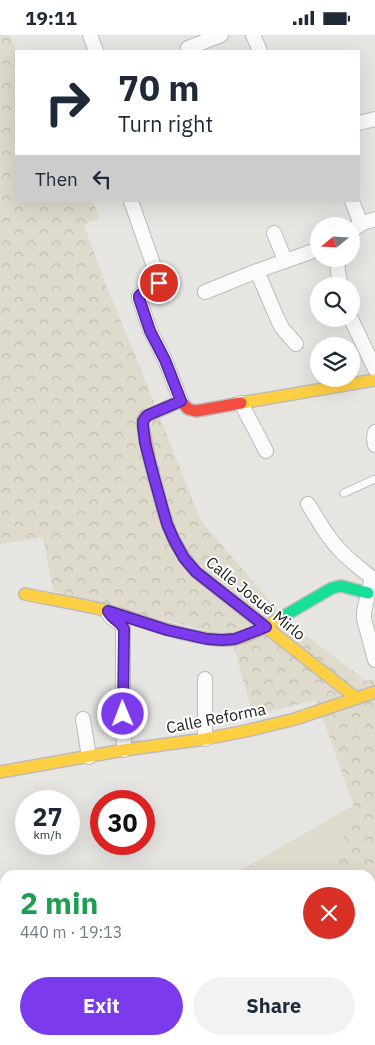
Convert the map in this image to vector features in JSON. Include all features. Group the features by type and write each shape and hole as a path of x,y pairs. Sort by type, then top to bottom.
{"street":[{"path":"90,35 96,50"},
{"path":"188,48 221,35"},
{"path":"253,35 260,50"},
{"path":"360,123 375,119"},
{"path":"131,202 160,281 141,294 139,298 150,331 165,360 184,407 192,412 375,380"},
{"path":"352,202 354,217"},
{"path":"360,225 375,219"},
{"path":"274,233 285,260"},
{"path":"205,292 310,252"},
{"path":"257,271 282,328 296,344"},
{"path":"355,327 375,369"},
{"name":"Calle Josué Mirlo","path":"181,401 146,417 143,421 143,426 149,458 167,524 184,558 196,572 356,698"},
{"path":"241,403 266,451"},
{"path":"375,432 375,445"},
{"path":"308,503 336,547 347,558 374,576 368,593 364,619 375,660"},
{"path":"25,594 108,611 167,630 207,639 222,640 235,639 266,627 332,588 341,586 368,593"},
{"path":"108,611 112,618 121,623 124,629 124,750"},
{"path":"205,679 205,739"},
{"name":"Calle Reforma","path":"0,772 246,731 295,719 375,692"},
{"path":"83,719 89,757"}],"lane":[{"path":"344,493 375,479"}],"green space":[{"path":"0,35 8,35 17,50 15,50 15,202 93,202 99,218 84,225 106,285 201,521 287,621 366,681 375,679 375,870 331,870 355,809 316,700 253,715 231,637 53,591 43,537 0,544"},
{"path":"375,793 375,870 241,870"}],"traffic: fast":[{"path":"277,620 332,588 341,586 368,593"}],"traffic: slow":[{"path":"241,403 375,380"},
{"path":"160,499 173,538 196,572 356,698"},
{"path":"25,594 98,609 179,633 217,640 229,640 246,636 277,620"},
{"path":"0,772 246,731 295,719 375,692"}],"traffic: jam":[{"path":"160,499 143,426 145,417 181,401 188,409 196,411 241,403"}],"route":[{"path":"123,714 124,629 121,623 115,621 110,616 108,611 167,630 207,639 235,639 266,627 196,572 184,558 167,524 145,443 143,426 143,421 148,415 181,401 165,360 150,331 139,298 141,294 159,283"}]}
